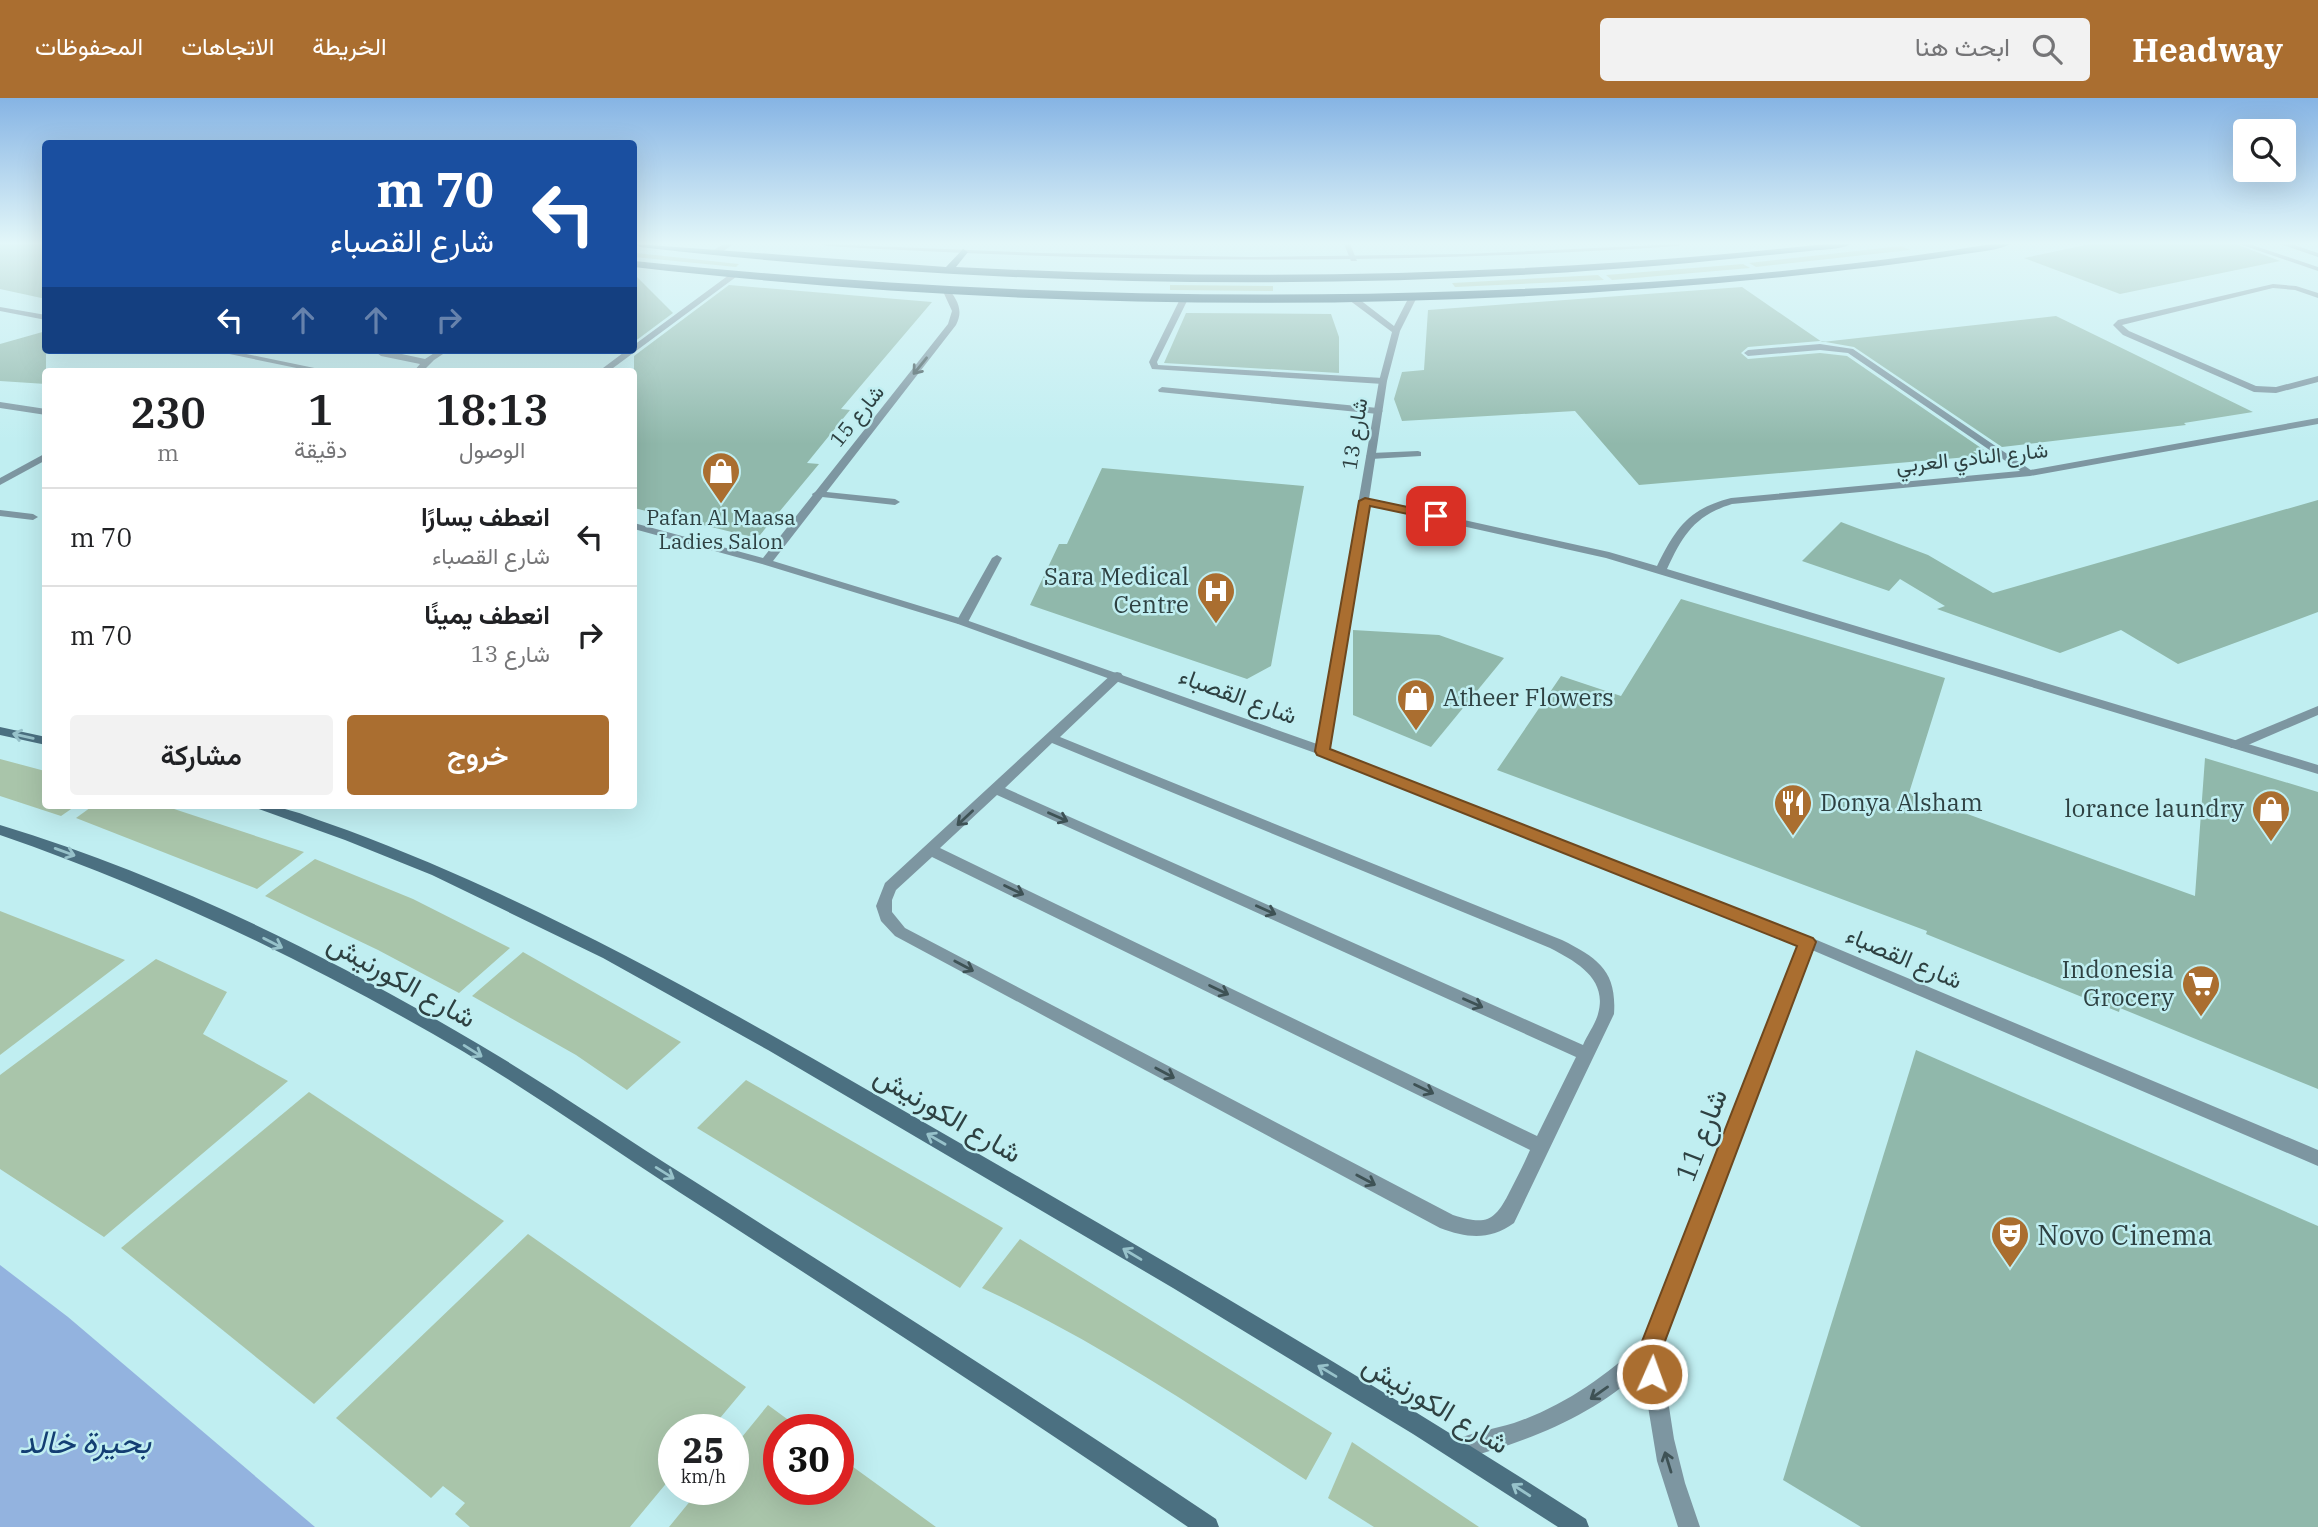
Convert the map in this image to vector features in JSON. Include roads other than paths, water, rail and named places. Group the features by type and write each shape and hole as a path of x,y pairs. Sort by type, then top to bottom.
{"main road":[{"path":"0,731 42,740"},
{"name":"شارع الكورنيش","path":"272,809 419,864 511,906 634,969 1017,1186 1459,1449 1578,1527"},
{"name":"شارع الكورنيش","path":"0,830 83,859 193,904 317,965 441,1031 846,1287 1037,1411 1208,1527"}],"street":[{"path":"9,311 42,317"},
{"path":"637,346 686,311"},
{"name":"شارع 15","path":"766,562 952,326 956,311"},
{"path":"1178,311 1153,362 1155,367 1383,381"},
{"path":"1369,311 1396,331"},
{"name":"شارع 13","path":"1322,751 1383,381 1396,331 1406,311"},
{"path":"2168,311 2117,325 2126,333 2245,387 2270,390 2318,379"},
{"path":"1748,353 1821,346 1850,351 2031,473"},
{"path":"235,354 309,368"},
{"path":"384,354 425,362"},
{"path":"420,368 438,354"},
{"path":"607,368 626,354"},
{"path":"1162,390 1378,411"},
{"path":"0,405 42,411"},
{"name":"شارع النادي العربي","path":"1661,569 1685,524 1703,510 1716,505 1748,498 2031,473 2318,421"},
{"path":"1371,456 1418,454"},
{"path":"0,482 42,458"},
{"path":"817,494 895,502"},
{"path":"1365,501 1532,536 1661,569 2318,770"},
{"path":"0,513 33,517"},
{"name":"شارع القصباء","path":"637,527 766,562 962,622 1322,751 1807,942 2318,1158"},
{"path":"962,622 997,558"},
{"path":"1051,738 1573,952 1602,974 1608,987 1606,1014 1514,1206 1497,1226 1465,1229 1429,1214 900,932 887,920 883,904 890,887 1117,676"},
{"path":"2236,745 2318,710"},
{"path":"996,789 1586,1054"},
{"path":"931,849 1542,1147"},
{"name":"شارع 11","path":"1459,1449 1505,1438 1548,1423 1587,1401 1621,1377 1650,1349 1807,942"},
{"name":"شارع 11","path":"1650,1349 1655,1399 1665,1453 1689,1527"}],"water":[{"name":"بحيرة خالد","path":"0,1265 68,1317 315,1527 0,1527"}],"place":[{"name":"Pafan Al Maasa Ladies Salon","path":"721,505"},
{"name":"Sara Medical Centre","path":"1216,625"},
{"name":"Atheer Flowers","path":"1416,732"},
{"name":"Donya Alsham","path":"1793,837"},
{"name":"lorance laundry","path":"2271,843"},
{"name":"Indonesia Grocery","path":"2201,1018"},
{"name":"Novo Cinema","path":"2010,1269"}]}
